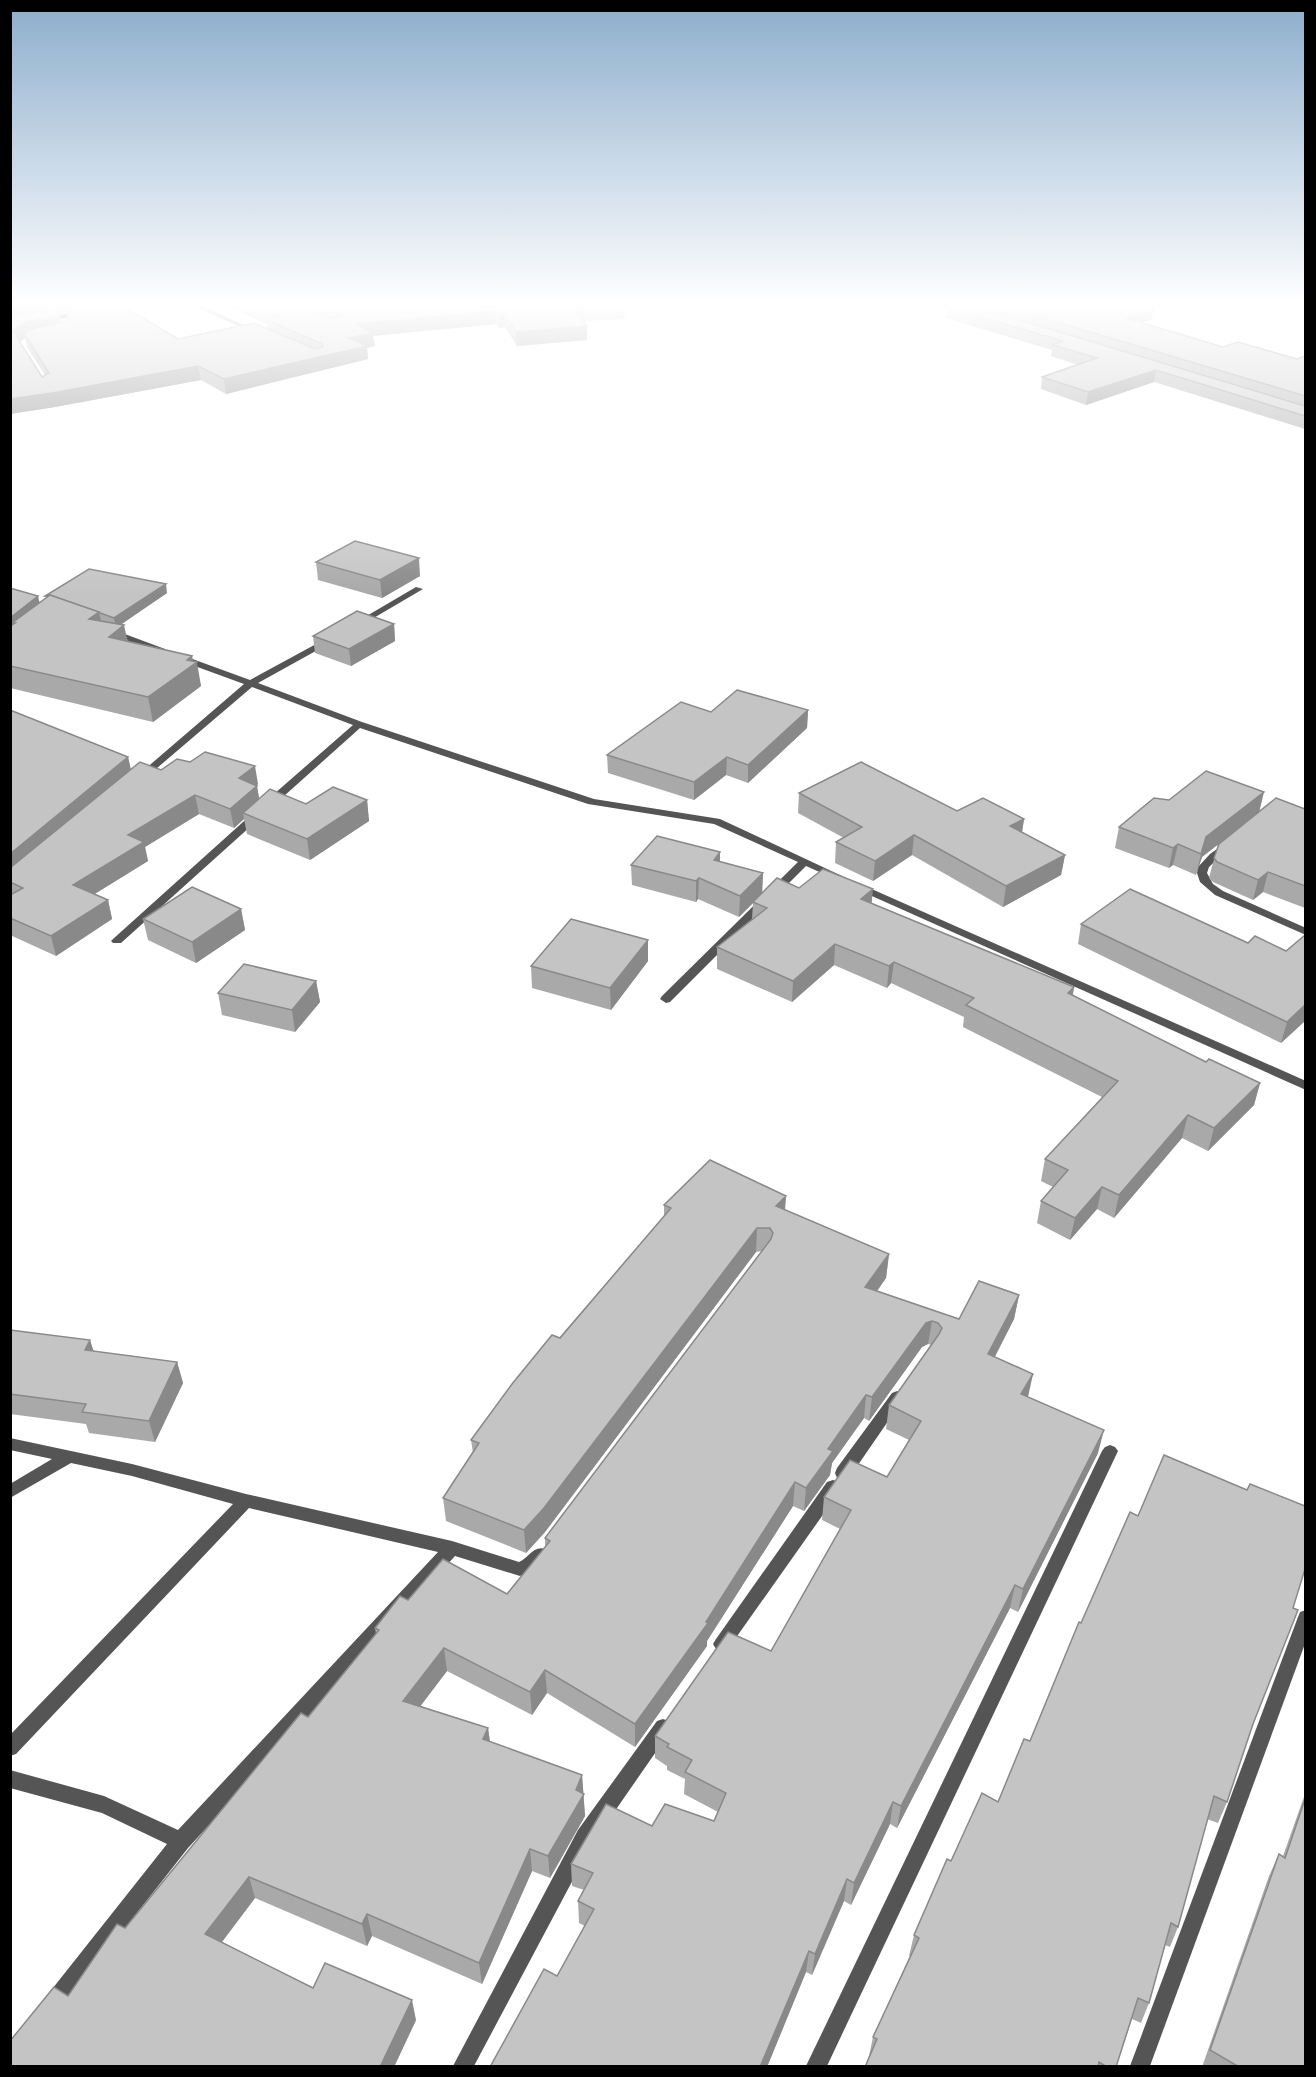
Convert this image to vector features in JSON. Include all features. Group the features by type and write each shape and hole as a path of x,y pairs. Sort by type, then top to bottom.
{"street":[{"path":"349,628 419,590"},
{"path":"99,627 359,724 592,802 716,821 1305,1086"},
{"path":"135,782 250,684 339,634"},
{"path":"117,941 359,724"},
{"path":"1234,839 1207,861 1202,872 1206,885 1305,932"},
{"path":"666,999 804,862"},
{"path":"709,1663 908,1381"},
{"path":"10,1444 67,1458 132,1470 246,1501 452,1548 524,1569 553,1538"},
{"path":"816,2067 1110,1451"},
{"path":"10,1492 67,1458"},
{"path":"10,1748 246,1501"},
{"path":"40,2019 181,1841 452,1548"},
{"path":"1140,2067 1305,1617"},
{"path":"463,2067 585,1837 674,1711"},
{"path":"10,1779 104,1805 181,1841"}],"building":[{"path":"1259,402 1291,402 1305,406 1305,416"},
{"path":"355,541 419,558 380,580 316,562"},
{"path":"89,569 166,584 114,618 50,595 45,596"},
{"path":"10,588 38,596 10,618"},
{"path":"50,595 99,612 89,619 124,625 109,637 192,656 187,660 197,662 148,697 10,666 10,626"},
{"path":"357,611 394,624 349,649 313,636"},
{"path":"737,690 808,710 748,765 727,757 694,782 607,755 681,702 711,712"},
{"path":"10,710 128,757 10,854"},
{"path":"205,752 255,766 239,778 257,786 230,809 195,795 128,835 144,842 73,885 108,900 51,936 10,918 10,895 23,888 10,882 10,868 140,762 161,770 177,759 190,762"},
{"path":"861,762 957,811 983,798 1024,819 1010,826 1065,855 1006,886 914,835 875,861 836,842 862,827 799,793"},
{"path":"1206,771 1264,792 1206,837 1201,854 1178,844 1173,848 1119,827 1154,798 1169,800"},
{"path":"333,787 367,800 307,839 243,813 270,789 306,804"},
{"path":"1276,798 1305,809 1305,886 1268,872 1258,880 1217,862 1214,858 1219,844"},
{"path":"657,836 720,852 714,860 763,873 740,896 699,878 696,881 631,865"},
{"path":"823,869 873,889 861,899 1074,987 1068,993 1206,1062 1209,1059 1260,1083 1214,1128 1188,1115 1119,1195 1102,1187 1075,1218 1041,1201 1068,1170 1045,1159 1118,1081 966,1005 974,998 894,962 889,966 835,944 793,981 717,947 767,908 753,902 777,878 799,888"},
{"path":"192,887 241,909 192,942 143,919"},
{"path":"1130,889 1248,943 1255,936 1286,951 1305,935 1305,1005 1287,1022 1081,924"},
{"path":"571,919 648,940 610,988 531,966"},
{"path":"244,964 316,981 292,1010 218,993"},
{"path":"710,1160 786,1196 776,1206 889,1254 865,1287 959,1319 979,1281 1019,1295 988,1354 1033,1374 1021,1394 1104,1430 1023,1589 1015,1585 901,1806 893,1802 854,1883 847,1879 815,1954 809,1951 760,2067 490,2067 544,1969 557,1976 594,1909 578,1901 593,1873 571,1864 606,1804 652,1826 665,1804 714,1821 726,1793 685,1772 692,1760 667,1747 669,1744 655,1736 728,1632 771,1651 851,1510 824,1497 850,1460 887,1477 921,1421 889,1405 939,1334 942,1328 938,1323 932,1321 926,1323 872,1397 866,1395 828,1449 833,1451 806,1488 795,1482 706,1622 708,1623 635,1724 545,1670 530,1692 444,1648 403,1701 488,1728 483,1739 582,1775 576,1790 584,1794 548,1856 530,1849 479,1963 367,1914 362,1924 249,1877 205,1934 313,1988 325,1963 412,2000 380,2067 10,2067 10,2041 54,1987 68,1996 117,1924 125,1928 301,1713 308,1717 379,1630 375,1628 400,1596 408,1600 443,1559 507,1594 550,1541 545,1538 771,1239 773,1233 770,1228 757,1228 544,1508 524,1530 443,1498 479,1443 471,1440 512,1384 552,1335 560,1338 671,1208 664,1205"},
{"path":"10,1330 90,1340 85,1350 177,1362 149,1421 82,1412 86,1404 10,1394"},
{"path":"1164,1455 1247,1490 1250,1484 1305,1506 1305,1569 1293,1608 1298,1610 1253,1724 1227,1802 1214,1796 1178,1927 1171,1923 1149,2003 1138,1998 1116,2067 1107,2067 1099,2062 1098,2067 865,2067 877,2039 873,2037 919,1938 914,1935 947,1859 951,1861 982,1793 998,1802 1024,1739 1030,1741 1079,1622 1081,1623 1130,1512 1138,1516"},
{"path":"1305,1799 1305,2067 1239,2067 1210,2050 1279,1854 1285,1858"}]}
